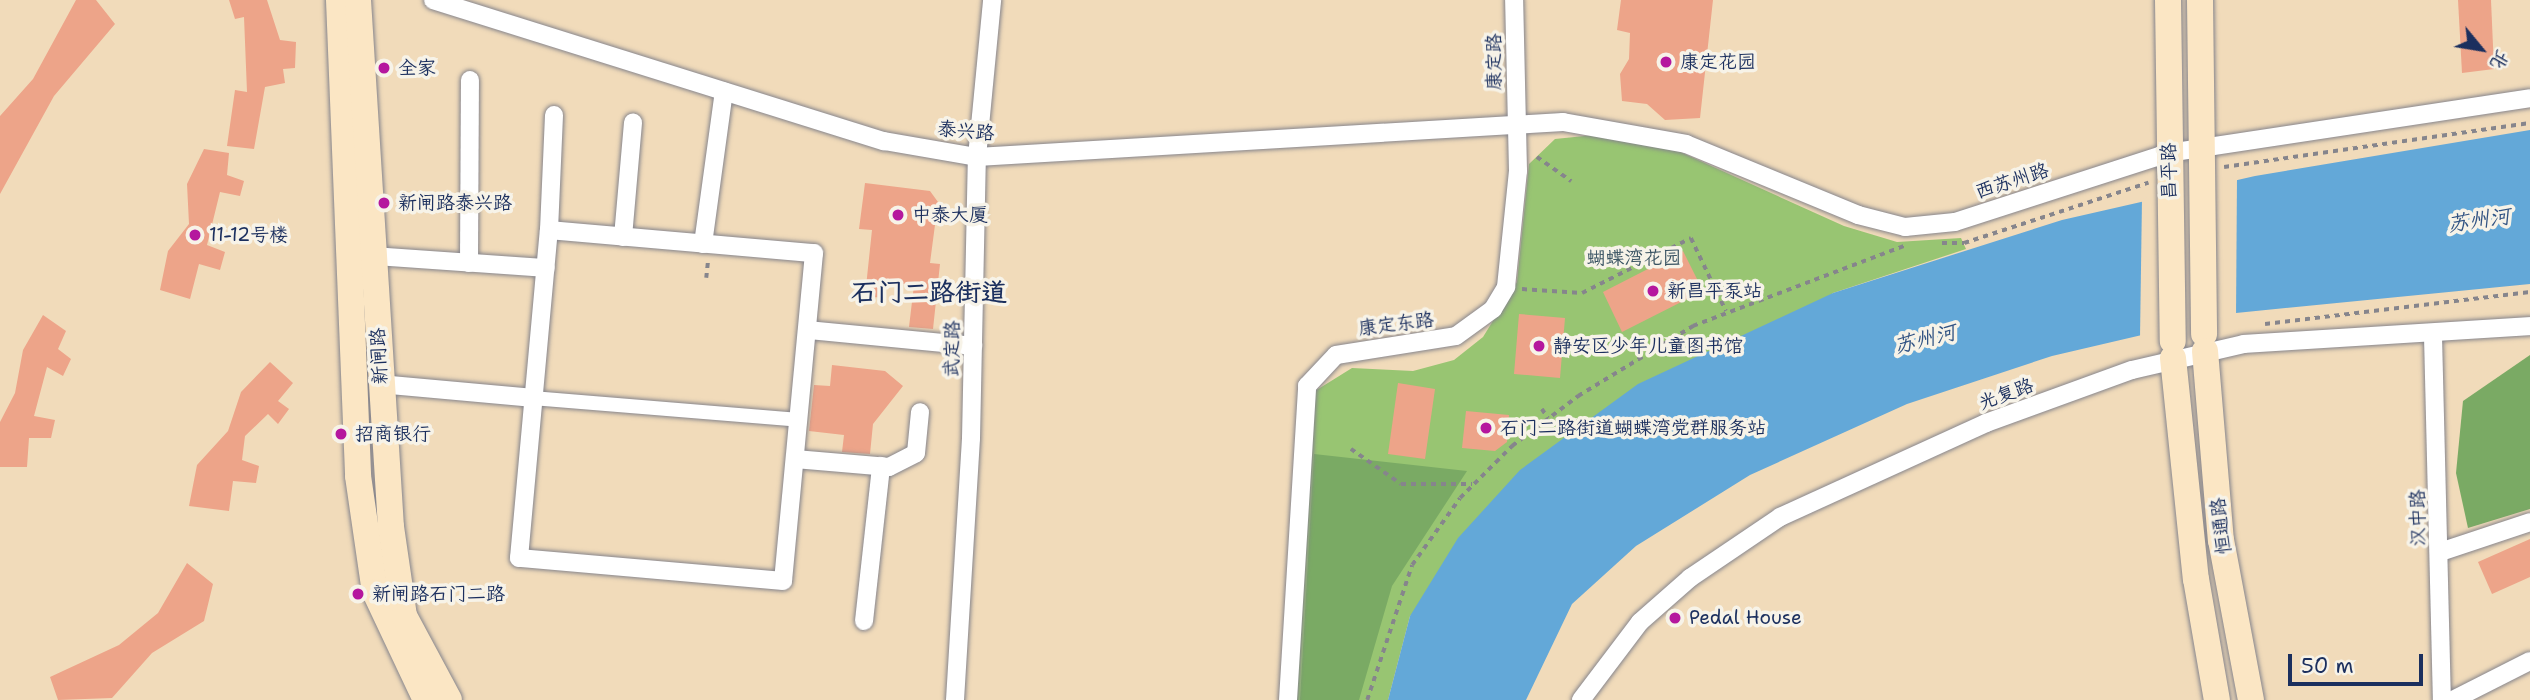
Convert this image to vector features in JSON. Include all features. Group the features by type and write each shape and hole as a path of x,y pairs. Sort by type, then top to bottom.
{"main road":[{"name":"新闸路","path":"338,0 358,476 374,592 426,700"},
{"name":"新闸路","path":"358,0 380,384 404,616 449,700"},
{"name":"昌平路","path":"2168,0 2173,350"},
{"name":"昌平路","path":"2200,0 2199,159 2204,343"},
{"name":"恒通路","path":"2204,343 2221,540 2251,700"},
{"name":"恒通路","path":"2173,350 2196,579 2217,700"}],"street":[{"name":"泰兴路","path":"433,0 884,141 977,157 1517,124"},
{"name":"武定路","path":"955,700 973,346 977,157 992,0"},
{"name":"康定路","path":"1514,0 1517,124"},
{"path":"469,263 470,80"},
{"path":"703,244 724,91"},
{"name":"西苏州路","path":"1517,124 1597,125 1659,136 1871,220 1905,227 1955,222 2169,163 2530,98"},
{"path":"549,230 814,253 783,582 519,558 546,268 554,116"},
{"path":"623,237 633,122"},
{"name":"康定东路","path":"1288,700 1307,386 1336,355 1456,336 1493,309 1506,287 1516,228 1517,124"},
{"path":"374,256 546,268"},
{"name":"光复路","path":"1581,700 1640,622 1780,517 1986,423 2173,350 2204,343 2244,344 2433,336 2530,326"},
{"path":"808,330 973,346"},
{"name":"汉中路","path":"2433,336 2442,700"},
{"path":"380,384 799,420"},
{"path":"795,459 881,466 916,453 919,412"},
{"path":"864,621 881,466"},
{"path":"2440,552 2530,522"},
{"path":"2453,700 2530,662"}],"path":[{"path":"2199,159 2530,122"},
{"path":"1537,157 1571,181"},
{"path":"1938,242 1964,243 2104,203 2169,163"},
{"path":"1506,287 1582,293 1691,238 1726,311"},
{"path":"1367,700 1412,565 1474,484 1548,418 1726,311 1913,242"},
{"path":"2255,325 2530,292"},
{"path":"1542,409 1548,418"},
{"path":"1351,449 1401,484 1474,484"}],"green space":[{"name":"蝴蝶湾花园","path":"1604,134 1676,150 1844,226 1897,242 1961,238 1966,249 1833,293 1410,616 1388,700 1294,700 1315,391 1352,368 1413,371 1454,360 1483,337 1517,282 1529,164 1555,139"},
{"path":"2530,355 2530,509 2468,528 2456,473 2463,401"},
{"path":"1314,454 1467,471 1392,586 1359,700 1300,700"}],"water":[{"name":"苏州河","path":"2530,130 2530,284 2236,313 2052,356 1907,404 1750,475 1636,546 1572,604 1526,700 1388,700 1410,616 1458,538 1520,470 1638,384 1833,293 2062,220 2255,176"}],"pier":[{"path":"2237,177 2236,317 2140,338 2142,199"}],"building":[{"path":"76,0 96,0 115,24 54,96 0,194 0,116 33,79"},
{"path":"229,0 267,0 280,40 296,42 295,68 283,69 285,83 265,87 254,149 227,146 235,90 247,92 244,17 235,19"},
{"name":"康定花园","path":"1621,0 1713,0 1700,118 1665,120 1647,104 1622,101 1620,74 1629,59 1630,33 1617,30"},
{"path":"2458,0 2491,0 2494,69 2462,73"},
{"name":"11-12号楼","path":"204,149 229,153 227,175 244,181 240,196 220,192 207,245 225,252 220,270 199,264 190,299 160,290 168,251 189,224 187,184"},
{"path":"865,183 930,191 938,202 930,263 940,264 933,329 909,327 914,285 885,282 883,298 865,296 872,230 859,229"},
{"name":"新昌平泵站","path":"1683,251 1703,291 1622,332 1603,292"},
{"name":"静安区少年儿童图书馆","path":"1519,314 1565,318 1560,378 1514,374"},
{"path":"43,315 66,331 58,349 71,359 63,376 47,367 34,416 55,420 51,438 29,438 27,467 0,467 0,422 15,393 23,350"},
{"path":"270,362 293,383 278,401 289,409 278,424 268,414 245,436 242,460 259,466 256,483 233,481 229,511 189,506 197,465 228,431 241,392"},
{"path":"832,365 885,371 903,386 873,424 870,454 842,452 844,435 809,431 814,385 830,386"},
{"path":"1398,383 1435,389 1425,459 1388,454"},
{"name":"石门二路街道蝴蝶湾党群服务站","path":"1466,411 1509,415 1507,442 1495,451 1462,448"},
{"path":"2530,539 2530,577 2492,594 2478,562"},
{"path":"187,563 213,584 204,621 152,653 112,698 58,700 50,677 119,645 158,613"}],"place":[{"name":"康定花园","path":"1666,62"},
{"name":"全家","path":"384,68"},
{"name":"新闸路泰兴路","path":"384,203"},
{"name":"中泰大厦","path":"898,215"},
{"name":"11-12号楼","path":"195,235"},
{"name":"新昌平泵站","path":"1653,291"},
{"name":"静安区少年儿童图书馆","path":"1539,346"},
{"name":"石门二路街道蝴蝶湾党群服务站","path":"1486,428"},
{"name":"招商银行","path":"341,434"},
{"name":"新闸路石门二路","path":"358,594"},
{"name":"Pedal House","path":"1675,618"}],"district":[{"name":"石门二路街道","path":"929,292"}]}
